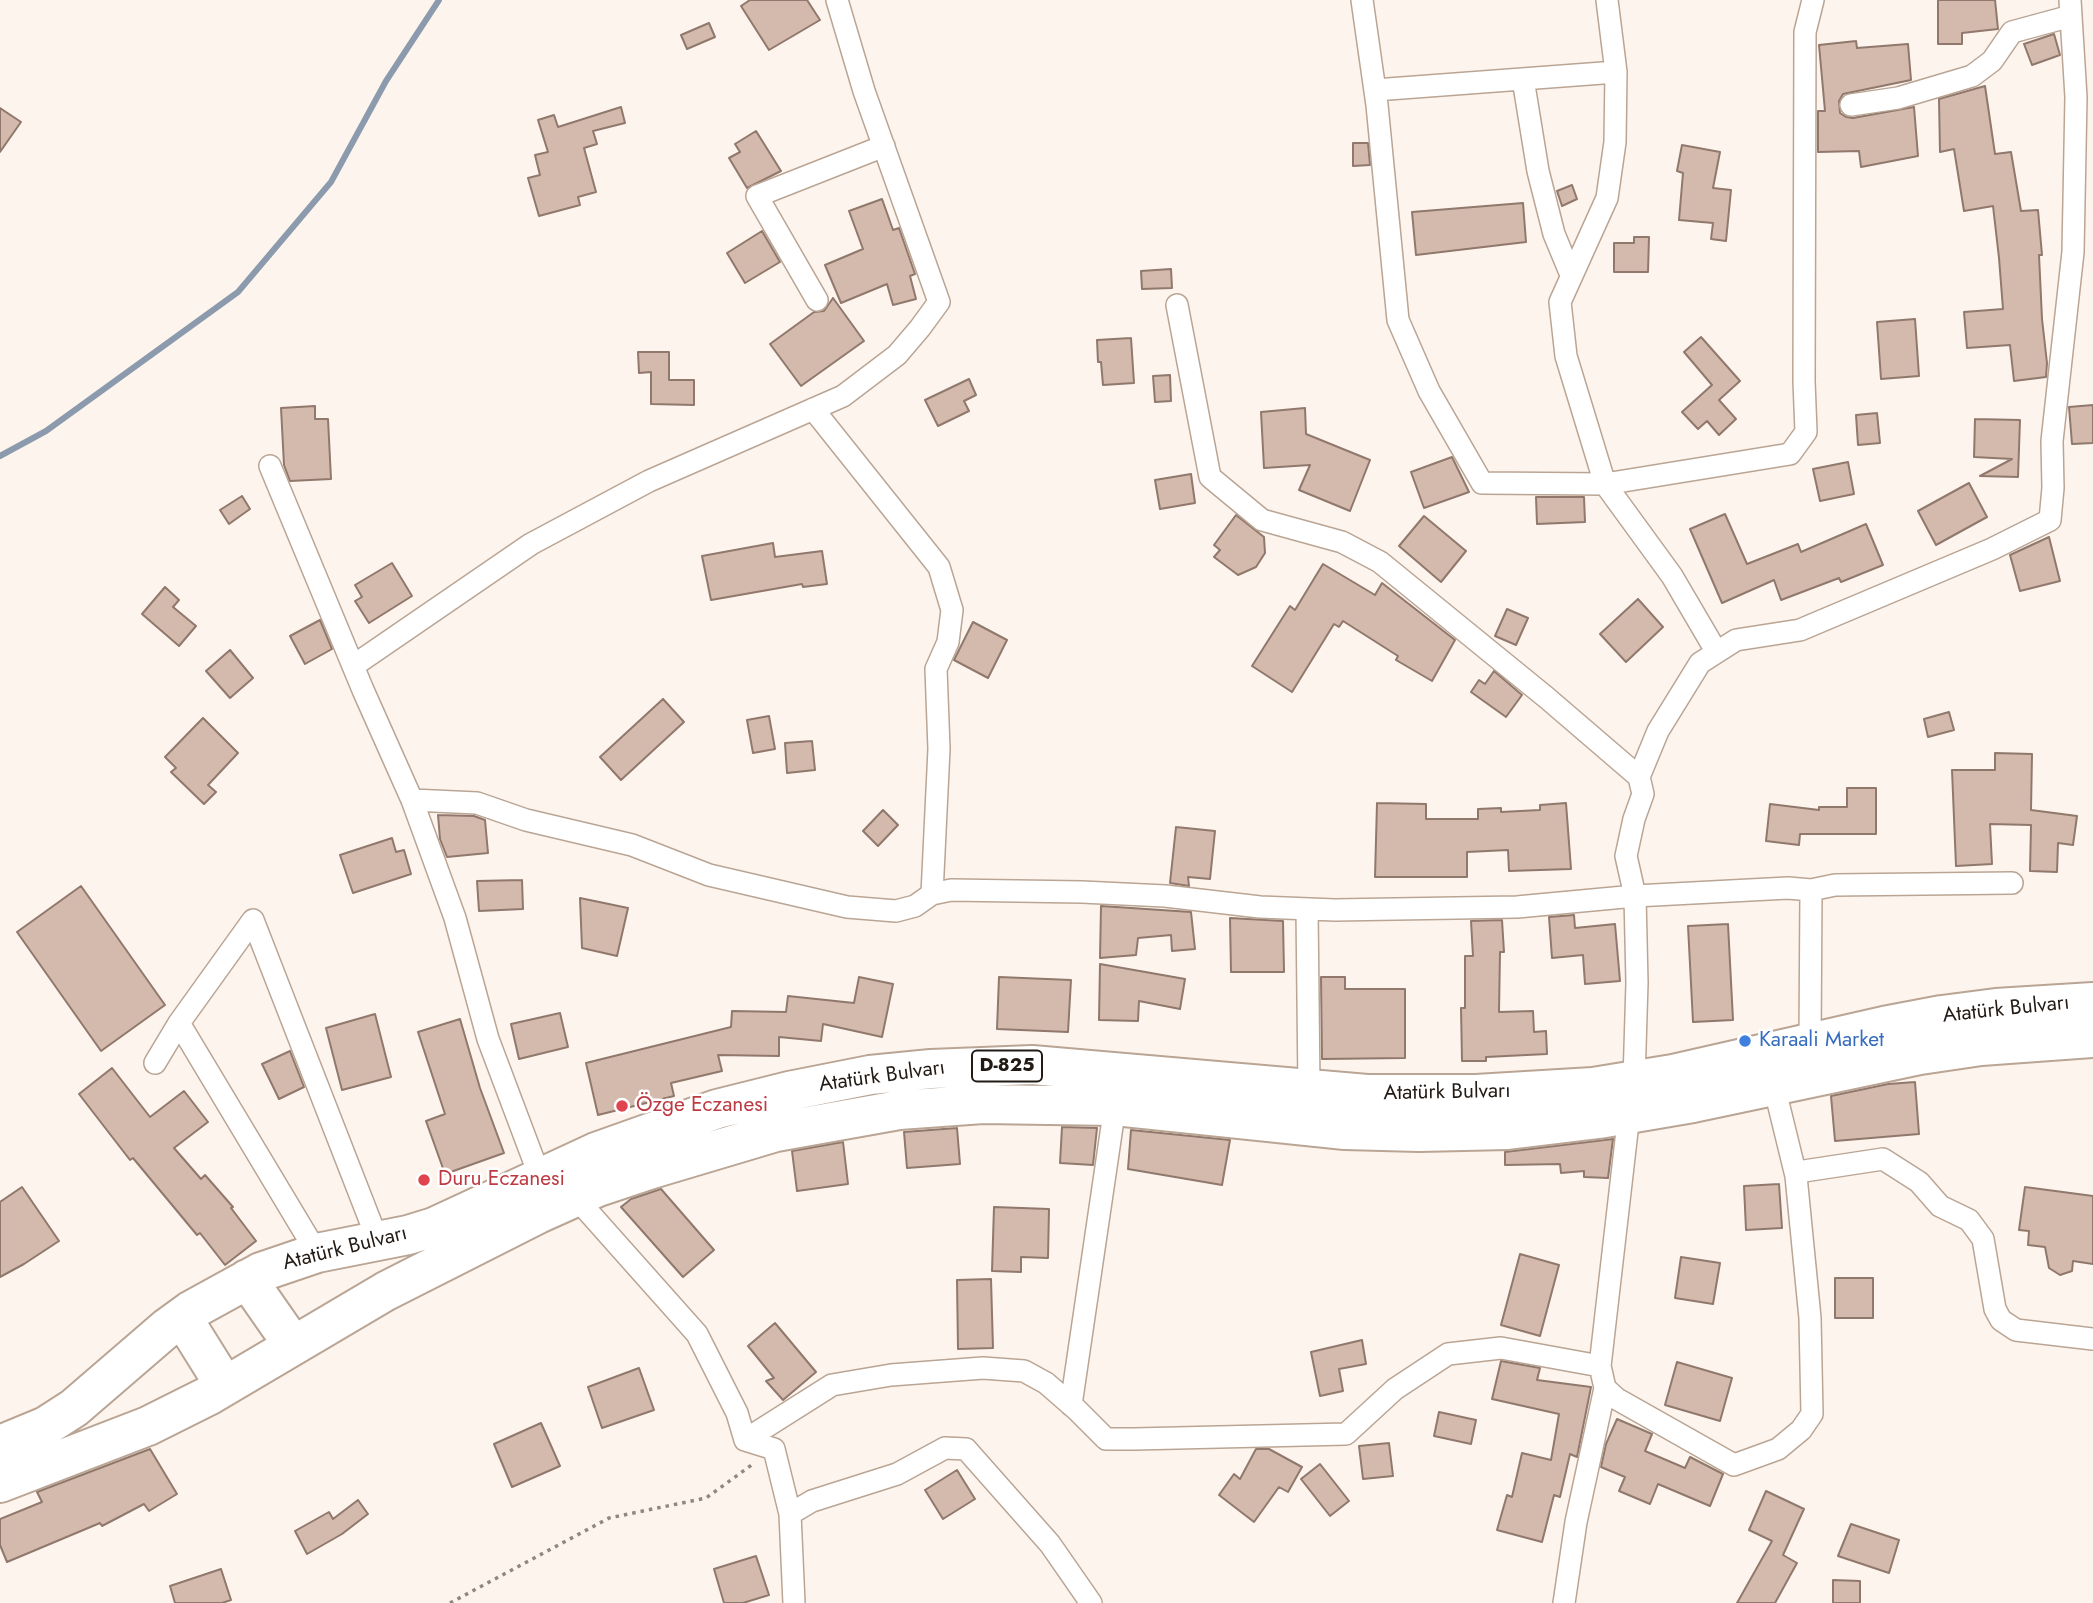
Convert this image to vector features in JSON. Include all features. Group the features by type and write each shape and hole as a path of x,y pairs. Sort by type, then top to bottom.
{"highway":[{"name":"Atatürk Bulvarı","path":"0,1483 148,1426 225,1386 386,1291 538,1214 598,1187 652,1168 776,1132 837,1119 941,1106 1115,1106 1345,1130 1508,1130 1632,1097 1811,1044 1884,1026 2007,1007 2093,1002"},
{"name":"Atatürk Bulvarı","path":"0,1445 46,1426 74,1408 144,1346 182,1317 247,1279 285,1262 317,1252 408,1235 456,1218 596,1152 717,1109 870,1075 931,1069 1032,1065 1367,1094 1476,1094 1593,1087 1632,1097 1774,1086 1920,1055 1981,1046 2093,1038"},
{"path":"247,1279 293,1345"},
{"path":"182,1317 225,1386"}],"street":[{"path":"353,666 531,544 649,481 843,396 897,355 939,302 864,91 838,0"},
{"path":"1362,0 1375,90 1398,320 1429,391 1482,484 1605,484 1790,454 1806,432 1805,32 1814,0"},
{"path":"1607,0 1616,72 1615,142 1607,198 1560,302 1566,356 1605,484 1672,576 1716,651"},
{"path":"1564,1603 1576,1522 1605,1388 1600,1366 1632,1097 1637,983 1635,897 1626,856 1643,794 1639,777 1658,731 1700,663 1736,640 1800,630 1992,549 2050,520 2053,488 2052,441 2073,252 2085,97 2071,8 2012,32 1992,61 1972,76 1898,98 1851,105"},
{"path":"1375,90 1616,72"},
{"path":"1524,79 1538,171 1554,234 1572,275"},
{"path":"817,300 757,197 884,146"},
{"path":"1177,305 1210,477 1262,520 1342,542 1380,562 1639,777"},
{"path":"813,409 939,567 952,610 948,642 936,669 939,749 932,894"},
{"path":"270,466 412,800 455,918 488,1039 540,1177"},
{"path":"412,800 477,803 526,820 632,845 709,875 847,907 896,911 915,906 932,894 951,890 1165,896 1261,907 1307,909 1517,907 1788,888 1811,890 1835,885 2012,883"},
{"path":"1811,890 1811,1044"},
{"path":"1307,909 1309,1088"},
{"path":"155,1063 253,920 378,1241"},
{"path":"180,1023 317,1252"},
{"path":"1605,1388 1617,1399 1734,1465 1778,1449 1801,1430 1812,1414 1810,1318 1796,1176 1774,1086"},
{"path":"1071,1405 1115,1106"},
{"path":"1796,1176 1804,1171 1883,1159 1919,1182 1940,1206 1969,1220 1983,1239 1994,1309 2001,1320 2017,1331 2093,1339"},
{"path":"576,1198 697,1334 737,1413 745,1440"},
{"path":"745,1440 832,1385 891,1375 983,1368 1024,1371 1046,1383 1106,1439 1346,1434 1395,1389 1448,1354 1501,1348 1600,1366"},
{"path":"745,1440 774,1449 790,1514 794,1603"},
{"path":"790,1514 813,1502 897,1474 945,1448 967,1448 1049,1544 1091,1603"}],"path":[{"path":"450,1603 609,1518 706,1498 774,1449"}],"building":[{"path":"750,0 807,0 820,20 769,50 741,6"},
{"path":"1938,0 1995,0 1998,29 1962,33 1962,44 1938,44"},
{"path":"709,23 715,37 687,49 681,35"},
{"path":"2054,34 2060,55 2032,65 2024,44"},
{"path":"1856,41 1857,48 1908,44 1911,80 1843,94 1839,101 1840,113 1853,118 1914,107 1918,156 1861,167 1859,151 1818,152 1818,111 1825,111 1819,45"},
{"path":"1985,86 1995,154 2011,152 2021,211 2038,210 2046,377 2014,381 2010,345 1967,348 1964,312 2003,309 1999,258 1993,206 1964,211 1954,149 1940,152 1939,99"},
{"path":"621,107 625,123 593,131 597,144 584,148 596,192 578,197 580,205 539,216 528,178 540,175 535,155 548,152 538,120 554,115 558,127"},
{"path":"0,108 21,122 0,152"},
{"path":"756,131 781,171 747,188 729,158 740,152 735,144"},
{"path":"1353,143 1368,143 1370,165 1353,166"},
{"path":"1682,145 1720,152 1713,188 1731,190 1726,241 1711,239 1713,223 1679,220 1683,173 1677,171"},
{"path":"1572,185 1577,199 1562,206 1557,191"},
{"path":"882,199 893,230 899,228 915,274 910,276 916,299 893,305 887,284 841,303 825,265 863,249 849,211"},
{"path":"1523,203 1526,242 1416,255 1412,212"},
{"path":"762,231 780,262 745,283 727,253"},
{"path":"1634,237 1649,237 1648,272 1614,272 1614,243 1634,243"},
{"path":"1171,269 1172,288 1142,289 1141,271"},
{"path":"833,298 864,341 801,386 770,344 814,312 824,311"},
{"path":"1915,319 1919,376 1881,379 1877,322"},
{"path":"1701,337 1740,381 1719,400 1736,419 1719,435 1707,421 1698,429 1682,412 1712,385 1684,352"},
{"path":"1131,338 1134,383 1103,385 1097,340"},
{"path":"638,352 669,352 669,380 694,380 694,405 651,404 651,372 639,373"},
{"path":"1170,375 1171,401 1155,402 1153,376"},
{"path":"969,379 976,395 964,401 969,411 938,426 925,400"},
{"path":"2093,405 2093,443 2072,444 2069,407"},
{"path":"315,406 315,419 328,419 331,479 290,481 284,465 281,408"},
{"path":"1305,408 1306,434 1370,460 1350,511 1299,490 1310,465 1264,468 1261,412"},
{"path":"1877,413 1880,443 1858,445 1856,415"},
{"path":"1975,419 2020,420 2018,477 1980,476 2012,459 1974,457"},
{"path":"1452,457 1469,492 1424,508 1411,472"},
{"path":"1848,462 1854,494 1820,501 1813,469"},
{"path":"1191,474 1195,503 1160,509 1155,480"},
{"path":"1969,483 1987,517 1936,545 1918,511"},
{"path":"242,496 250,509 229,524 220,510"},
{"path":"1536,497 1584,497 1585,522 1537,524"},
{"path":"1725,514 1747,564 1798,544 1801,552 1866,524 1883,565 1841,582 1839,578 1781,600 1774,580 1722,603 1690,529"},
{"path":"1236,515 1264,537 1265,553 1256,567 1238,575 1214,557 1220,550 1214,545"},
{"path":"1424,516 1466,551 1441,582 1399,546"},
{"path":"2049,537 2060,581 2020,591 2010,555"},
{"path":"773,543 775,557 822,551 827,584 803,587 802,584 711,600 702,556"},
{"path":"392,563 412,596 369,623 355,601 362,597 355,585"},
{"path":"1323,564 1375,595 1382,583 1455,640 1432,681 1396,660 1398,656 1343,621 1339,627 1334,624 1292,692 1252,666 1290,606 1295,610"},
{"path":"165,587 179,600 173,607 196,626 179,646 142,614"},
{"path":"1638,599 1663,627 1626,662 1600,634"},
{"path":"1507,609 1528,618 1516,645 1495,636"},
{"path":"320,620 332,649 305,664 290,636"},
{"path":"973,622 1007,640 988,678 954,660"},
{"path":"230,650 253,678 230,698 206,671"},
{"path":"1494,671 1522,695 1506,717 1471,692 1479,680 1485,684"},
{"path":"663,699 684,722 621,780 600,757"},
{"path":"1949,712 1954,730 1928,737 1924,719"},
{"path":"769,716 775,749 753,753 747,720"},
{"path":"203,718 238,753 208,785 216,792 204,804 171,772 176,768 165,757"},
{"path":"812,741 815,770 787,773 785,743"},
{"path":"1995,753 2032,754 2031,810 2077,816 2073,845 2058,843 2057,872 2030,871 2031,825 1990,824 1992,864 1956,866 1952,770 1995,770"},
{"path":"1847,788 1876,788 1876,834 1800,834 1799,845 1766,841 1770,804 1819,810 1819,807 1847,807"},
{"path":"1377,803 1426,804 1426,819 1478,819 1478,809 1501,808 1501,812 1540,810 1540,805 1566,803 1571,869 1509,871 1508,850 1467,852 1467,877 1375,877"},
{"path":"883,810 898,825 878,846 863,831"},
{"path":"438,815 474,816 485,820 488,853 447,857 440,839"},
{"path":"1176,827 1215,831 1210,879 1188,877 1189,886 1170,883"},
{"path":"392,838 396,852 404,850 411,874 353,893 340,855"},
{"path":"522,880 523,909 479,911 477,881"},
{"path":"81,886 165,1005 101,1051 17,932"},
{"path":"580,898 628,908 617,956 582,948"},
{"path":"1101,906 1191,912 1195,949 1172,951 1171,935 1138,938 1136,955 1100,958"},
{"path":"1574,915 1575,928 1615,924 1620,981 1585,984 1583,955 1552,958 1549,917"},
{"path":"1230,918 1283,921 1284,972 1231,972"},
{"path":"1502,920 1504,952 1500,952 1499,1012 1533,1011 1534,1032 1546,1031 1547,1054 1462,1061 1461,1008 1465,1008 1465,956 1473,956 1471,921"},
{"path":"1728,924 1733,1020 1693,1022 1688,926"},
{"path":"1100,964 1185,979 1180,1009 1139,1001 1138,1021 1099,1020"},
{"path":"859,977 893,984 882,1037 823,1024 821,1041 779,1037 779,1056 718,1055 722,1071 671,1083 674,1096 598,1115 586,1063 731,1027 732,1011 786,1012 788,996 854,1003"},
{"path":"999,977 1071,980 1068,1032 997,1029"},
{"path":"1321,977 1345,977 1345,989 1405,989 1405,1058 1322,1059"},
{"path":"560,1013 568,1047 519,1059 511,1024"},
{"path":"375,1014 391,1077 342,1090 326,1028"},
{"path":"460,1019 480,1088 504,1153 445,1174 426,1121 445,1114 418,1032"},
{"path":"290,1051 304,1087 279,1099 262,1064"},
{"path":"112,1068 150,1117 184,1091 208,1122 174,1148 201,1179 205,1175 233,1207 231,1208 256,1241 225,1265 133,1158 130,1160 79,1094"},
{"path":"1915,1082 1919,1134 1835,1141 1831,1096 1888,1084"},
{"path":"1062,1127 1097,1128 1093,1165 1060,1163"},
{"path":"957,1128 960,1164 907,1168 904,1132"},
{"path":"1131,1130 1230,1140 1222,1185 1128,1169"},
{"path":"1613,1139 1608,1178 1584,1177 1584,1171 1561,1173 1560,1164 1505,1165 1505,1152"},
{"path":"843,1142 848,1184 797,1191 792,1151"},
{"path":"1779,1184 1782,1228 1746,1230 1744,1186"},
{"path":"22,1187 59,1241 0,1277 0,1202"},
{"path":"2025,1187 2093,1196 2093,1264 2073,1261 2072,1271 2060,1275 2049,1268 2045,1247 2028,1245 2029,1231 2019,1230"},
{"path":"661,1189 714,1250 683,1277 621,1207 631,1199"},
{"path":"994,1207 1049,1209 1048,1258 1021,1257 1021,1272 992,1271"},
{"path":"1520,1254 1559,1265 1540,1336 1501,1325"},
{"path":"1681,1257 1720,1263 1713,1304 1675,1298"},
{"path":"1835,1278 1873,1278 1873,1318 1835,1318"},
{"path":"991,1279 993,1348 958,1349 957,1280"},
{"path":"775,1323 816,1372 783,1400 766,1381 774,1378 748,1346"},
{"path":"1362,1340 1366,1364 1339,1369 1343,1391 1320,1396 1311,1352"},
{"path":"1501,1361 1540,1368 1537,1380 1591,1387 1577,1457 1570,1454 1560,1497 1554,1495 1542,1542 1497,1530 1507,1495 1512,1497 1522,1453 1551,1460 1559,1414 1492,1399"},
{"path":"1677,1362 1732,1378 1720,1421 1665,1405"},
{"path":"639,1368 654,1410 602,1428 588,1387"},
{"path":"1439,1412 1476,1420 1471,1444 1434,1436"},
{"path":"1617,1419 1652,1434 1645,1451 1685,1468 1690,1457 1723,1474 1710,1506 1658,1484 1650,1504 1619,1491 1625,1477 1601,1467 1606,1444"},
{"path":"541,1423 560,1466 512,1487 494,1444"},
{"path":"1389,1443 1393,1476 1363,1479 1359,1446"},
{"path":"150,1449 177,1494 149,1511 144,1504 102,1526 100,1523 7,1562 0,1545 0,1519 42,1502 37,1492"},
{"path":"1256,1449 1269,1449 1302,1467 1288,1492 1279,1487 1254,1522 1219,1495 1234,1474 1240,1479"},
{"path":"1320,1464 1349,1501 1330,1516 1301,1479"},
{"path":"957,1470 975,1499 943,1519 925,1490"},
{"path":"1766,1491 1804,1509 1783,1555 1797,1563 1775,1603 1737,1603 1772,1541 1749,1530"},
{"path":"358,1500 368,1514 342,1534 307,1554 295,1531 329,1512 333,1519"},
{"path":"1851,1524 1899,1540 1889,1573 1838,1556"},
{"path":"756,1556 769,1595 743,1603 724,1603 714,1569"},
{"path":"221,1569 231,1600 222,1603 175,1603 170,1586"},
{"path":"1833,1580 1860,1581 1860,1603 1833,1603"}],"waterway":[{"path":"0,456 46,431 238,292 331,182 386,81 439,0"}],"place":[{"name":"Karaali Market","path":"1745,1041"},
{"name":"Özge Eczanesi","path":"622,1106"},
{"name":"Duru Eczanesi","path":"424,1180"}]}
